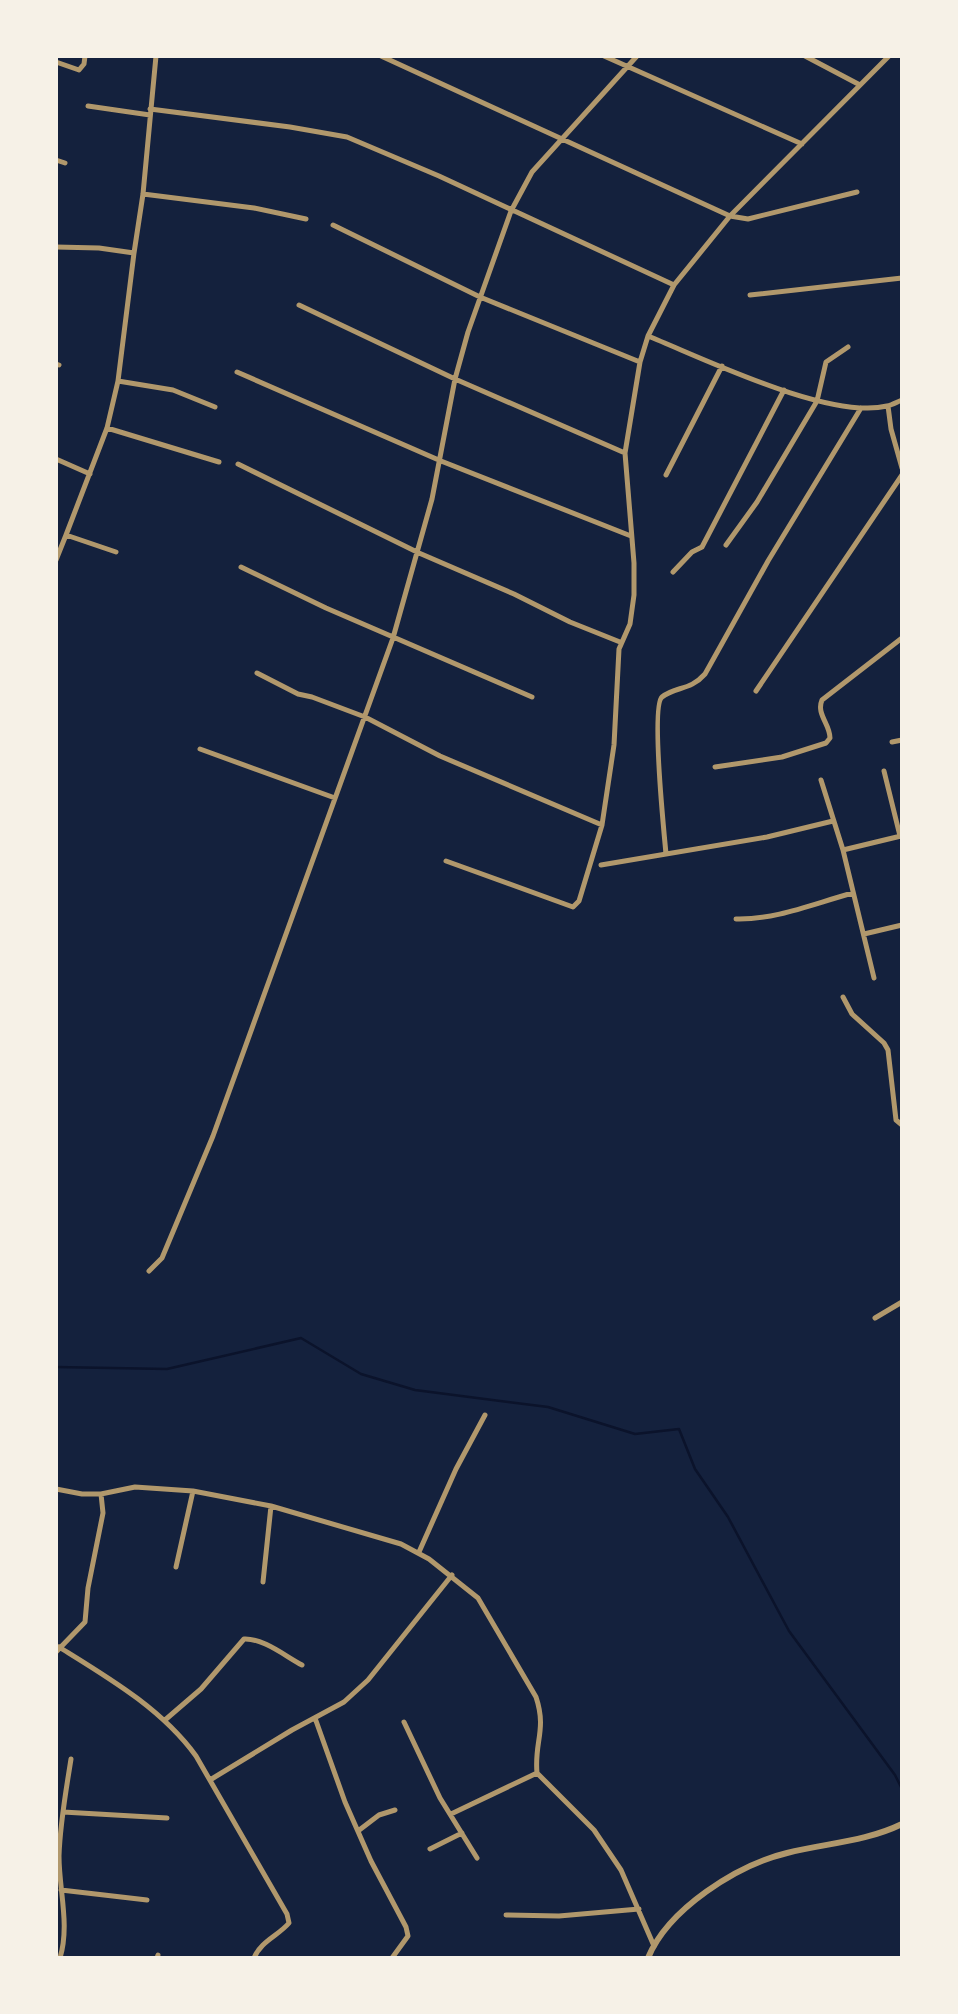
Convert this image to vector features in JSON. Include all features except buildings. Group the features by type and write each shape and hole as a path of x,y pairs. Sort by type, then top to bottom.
{"street":[{"path":"56,62 79,70 84,64 85,56"},
{"path":"56,560 107,428 118,382 144,194 156,56"},
{"path":"382,56 730,216 748,219 856,192"},
{"path":"604,56 802,144"},
{"path":"149,1271 162,1258 213,1136 393,638 419,553 441,461 455,379 480,297 511,211 532,172 637,56"},
{"path":"806,56 860,85"},
{"path":"446,861 573,907 579,901 602,825 614,745 620,642 630,624 634,595 625,453 640,362 648,335 674,285 730,216 889,56"},
{"path":"88,106 290,127 347,137 439,176 674,285"},
{"path":"56,160 65,163"},
{"path":"144,194 254,208 306,219"},
{"path":"333,225 480,297 640,362"},
{"path":"56,247 99,248 134,253"},
{"path":"750,295 902,278"},
{"path":"299,305 455,379 625,453"},
{"path":"648,335 817,401 861,408 888,406 902,400"},
{"path":"726,545 757,502 817,401 826,362 849,346"},
{"path":"666,475 722,366"},
{"path":"237,372 441,461 631,536"},
{"path":"118,382 173,390 215,407"},
{"path":"673,572 692,552 702,547 784,390"},
{"path":"888,406 891,429 902,468"},
{"path":"666,854 658,746 658,704 663,697 696,684 705,674 768,561 861,408"},
{"path":"107,428 219,462"},
{"path":"56,459 90,474"},
{"path":"238,464 419,553 620,642"},
{"path":"756,691 902,475"},
{"path":"66,535 116,552"},
{"path":"241,567 393,638 532,697"},
{"path":"715,766 782,757 826,743 830,732 821,713 822,700 902,638"},
{"path":"257,673 298,694 365,717 440,756 602,825"},
{"path":"892,742 902,740"},
{"path":"200,748 335,797"},
{"path":"843,850 901,836 884,772"},
{"path":"821,780 843,850 874,978"},
{"path":"601,865 767,837 833,821"},
{"path":"736,919 757,920 853,893"},
{"path":"864,934 902,925"},
{"path":"843,997 852,1014 884,1043 888,1050 896,1120 902,1125"},
{"path":"875,1318 902,1302"},
{"path":"419,1552 456,1469 485,1415"},
{"path":"56,1489 82,1494 101,1494 135,1487 193,1490 271,1506 401,1544 419,1552 452,1575 478,1598 536,1697 541,1712 542,1730 537,1773 594,1830 621,1870 654,1946"},
{"path":"176,1567 193,1490"},
{"path":"101,1494 103,1513 88,1588 85,1622 58,1650 145,1704 181,1734 210,1780 289,1923 264,1943 254,1958"},
{"path":"263,1582 271,1506"},
{"path":"210,1780 344,1702 368,1680 452,1575"},
{"path":"165,1720 201,1689 244,1639 261,1643 302,1665"},
{"path":"316,1718 345,1802 406,1927 408,1936 392,1958"},
{"path":"404,1722 440,1798 477,1858"},
{"path":"60,1958 64,1926 59,1854 62,1812 71,1759"},
{"path":"451,1814 537,1773"},
{"path":"358,1832 379,1815 395,1810"},
{"path":"62,1812 167,1818"},
{"path":"648,1958 668,1926 707,1892 739,1871 785,1853 851,1842 902,1825"},
{"path":"430,1849 462,1833"},
{"path":"61,1890 147,1900"},
{"path":"506,1915 558,1916 639,1909"}],"waterway":[{"path":"56,1367 167,1369 301,1338 361,1374 415,1390 548,1407 635,1434 679,1429 695,1469 728,1517 789,1631 895,1775 902,1789"}]}
